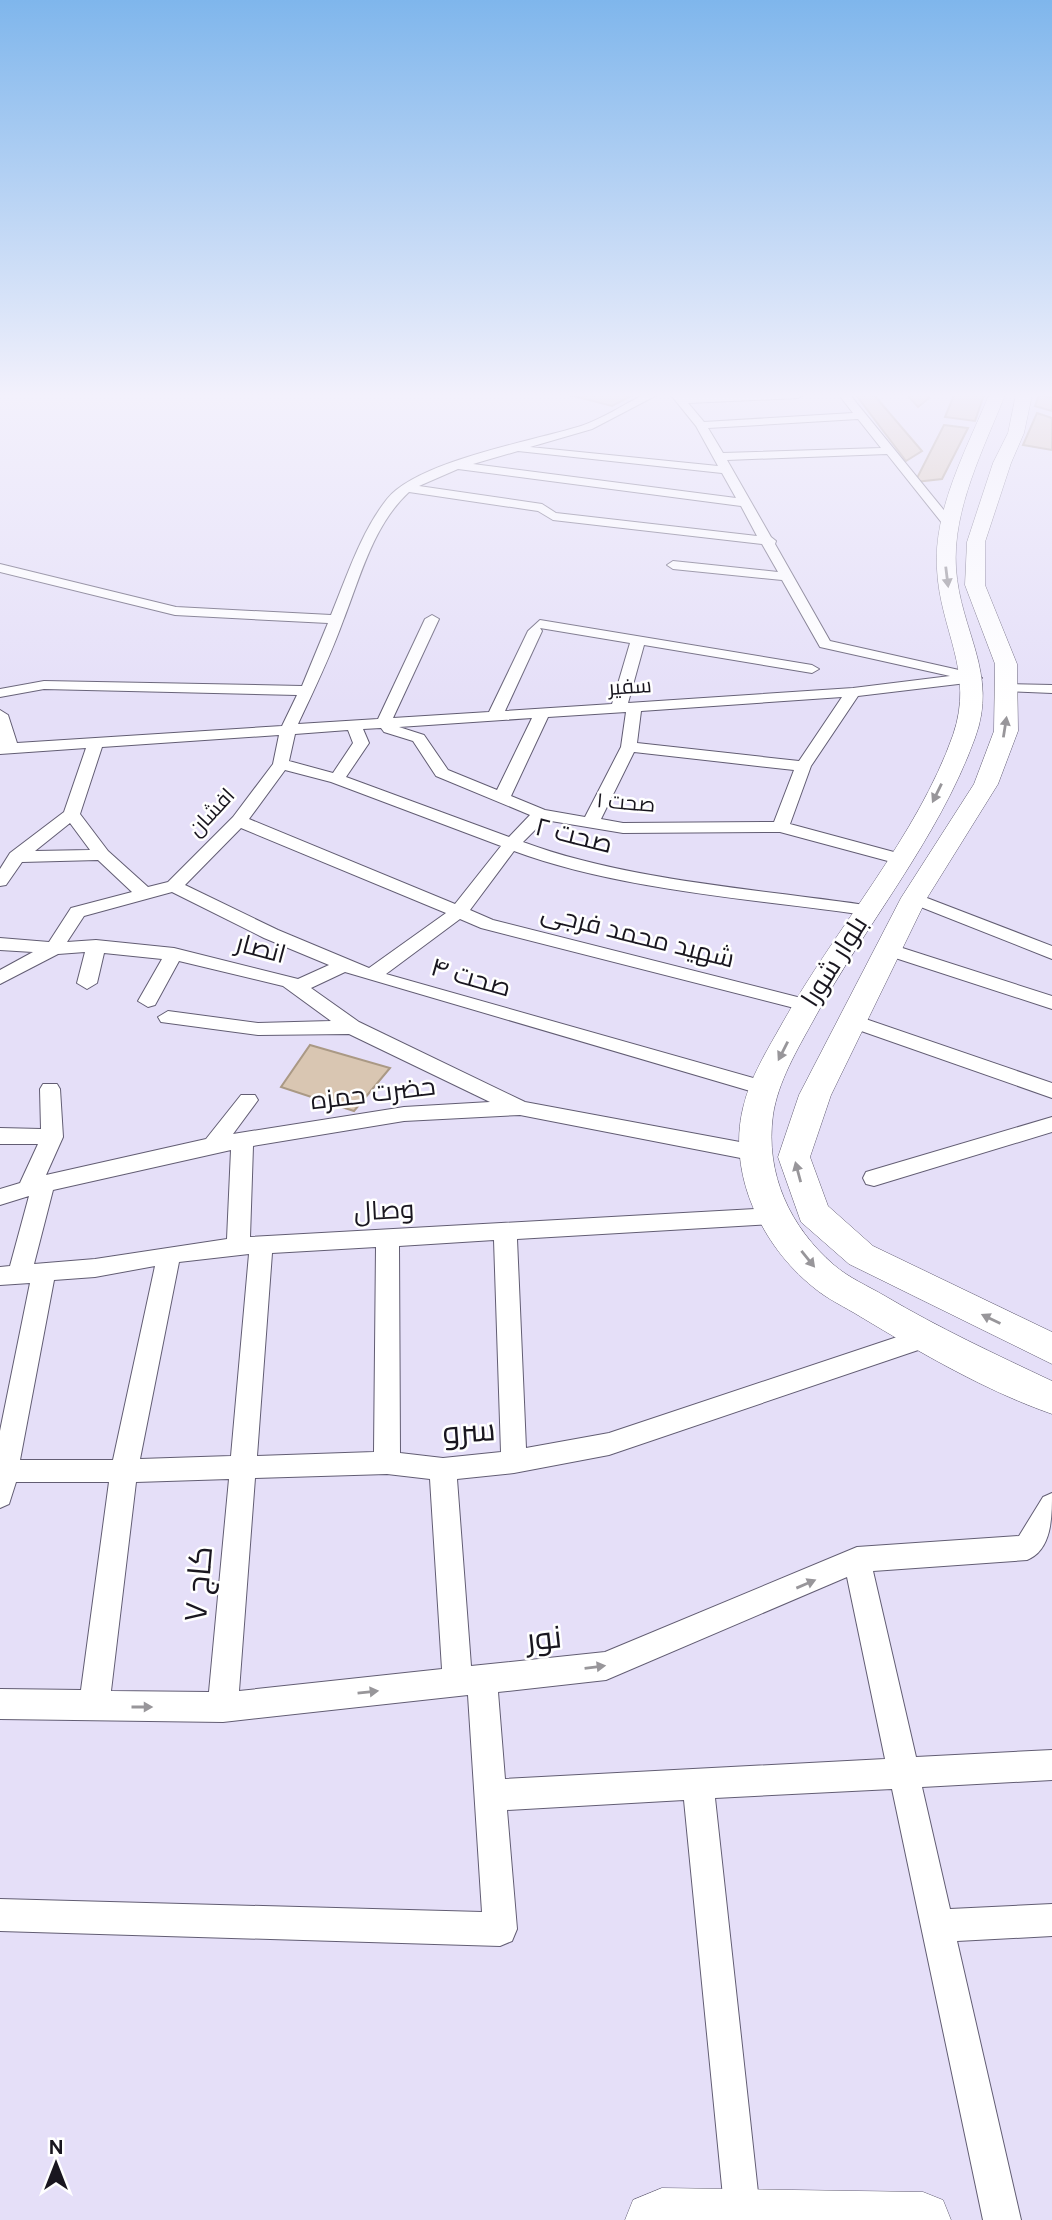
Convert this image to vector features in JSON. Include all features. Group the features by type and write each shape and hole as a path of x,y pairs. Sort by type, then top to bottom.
{"main road":[{"name":"بلوار شورا","path":"959,499 950,525 945,564 949,594 975,677 973,708 964,738 932,804 806,1005 764,1088 757,1116 756,1153 773,1216 820,1274 924,1338 1052,1398"},
{"name":"بلوار شورا","path":"990,499 976,542 975,585 1006,664 1019,688 986,784 922,888 815,1095 794,1157 813,1213 861,1255 1052,1349"},
{"path":"899,859 922,888"},
{"path":"653,2220 662,2216 923,2220"}],"street":[{"name":"افشان","path":"174,886 239,821 281,764 288,729 308,691 362,553 395,499"},
{"path":"478,499 542,508 553,516 770,541"},
{"path":"712,499 747,503"},
{"path":"744,499 825,644 975,677"},
{"path":"929,499 950,525"},
{"path":"673,565 788,577"},
{"path":"0,568 39,580 132,598 175,611 338,619"},
{"path":"379,724 432,619"},
{"path":"495,715 538,628 638,640 812,669"},
{"path":"590,822 629,747 627,707 638,640"},
{"path":"798,695 825,644"},
{"name":"سفیر","path":"5,749 853,692 975,677"},
{"path":"0,693 44,685 308,691"},
{"path":"1019,688 1052,689"},
{"path":"781,827 803,766 853,692"},
{"path":"502,797 543,712"},
{"path":"0,715 5,749"},
{"name":"صحت ۱","path":"379,724 419,738 442,773 541,814 623,828 781,827 899,859"},
{"path":"337,779 361,743 354,727"},
{"path":"0,881 8,857 72,814 96,741"},
{"path":"629,747 803,766"},
{"name":"صحت ۲","path":"281,764 337,779 558,861 635,876 865,910"},
{"path":"72,814 102,855 143,892"},
{"path":"371,976 459,912 510,845 541,814"},
{"name":"شهید محمد فرجی","path":"239,821 486,924 806,1005"},
{"path":"8,857 102,855"},
{"path":"0,977 54,948 77,912 143,892 174,886"},
{"name":"صحت ۴","path":"174,886 371,976 764,1088"},
{"path":"922,888 1052,953"},
{"name":"انصار","path":"0,944 54,948 96,946 174,954 278,979 296,986 352,1027 520,1108"},
{"path":"87,983 96,946"},
{"path":"890,950 1052,1003"},
{"path":"148,1001 174,954"},
{"path":"296,986 345,965"},
{"path":"168,1017 258,1029 352,1027"},
{"path":"854,1021 1052,1091"},
{"path":"9,1276 52,1137 50,1089"},
{"path":"213,1145 248,1100"},
{"name":"حضرت حمزه","path":"0,1197 36,1186 213,1145 404,1114 520,1108 756,1153"},
{"path":"874,1178 1052,1124"},
{"path":"0,1136 52,1137"},
{"name":"کاج ۷","path":"223,1707 243,1466 249,1247 242,1141"},
{"name":"وصال","path":"9,1276 94,1268 169,1254 249,1247 505,1229 773,1216"},
{"path":"505,1229 514,1462"},
{"path":"387,1463 388,1237"},
{"path":"94,1707 124,1471 169,1254"},
{"path":"2,1480 44,1272"},
{"name":"سرو","path":"2,1480 243,1466 387,1463 443,1469 514,1462 609,1444 924,1338"},
{"path":"0,1915 500,1929 490,1795 470,1681 443,1469"},
{"name":"نور","path":"0,1704 223,1707 606,1666 857,1560 1027,1548 1052,1506"},
{"path":"857,1560 1002,2220"},
{"path":"490,1795 1052,1765"},
{"path":"698,1784 744,2217"},
{"path":"937,1926 1052,1920"}],"building":[{"path":"310,1045 390,1068 354,1111 281,1087"}]}
